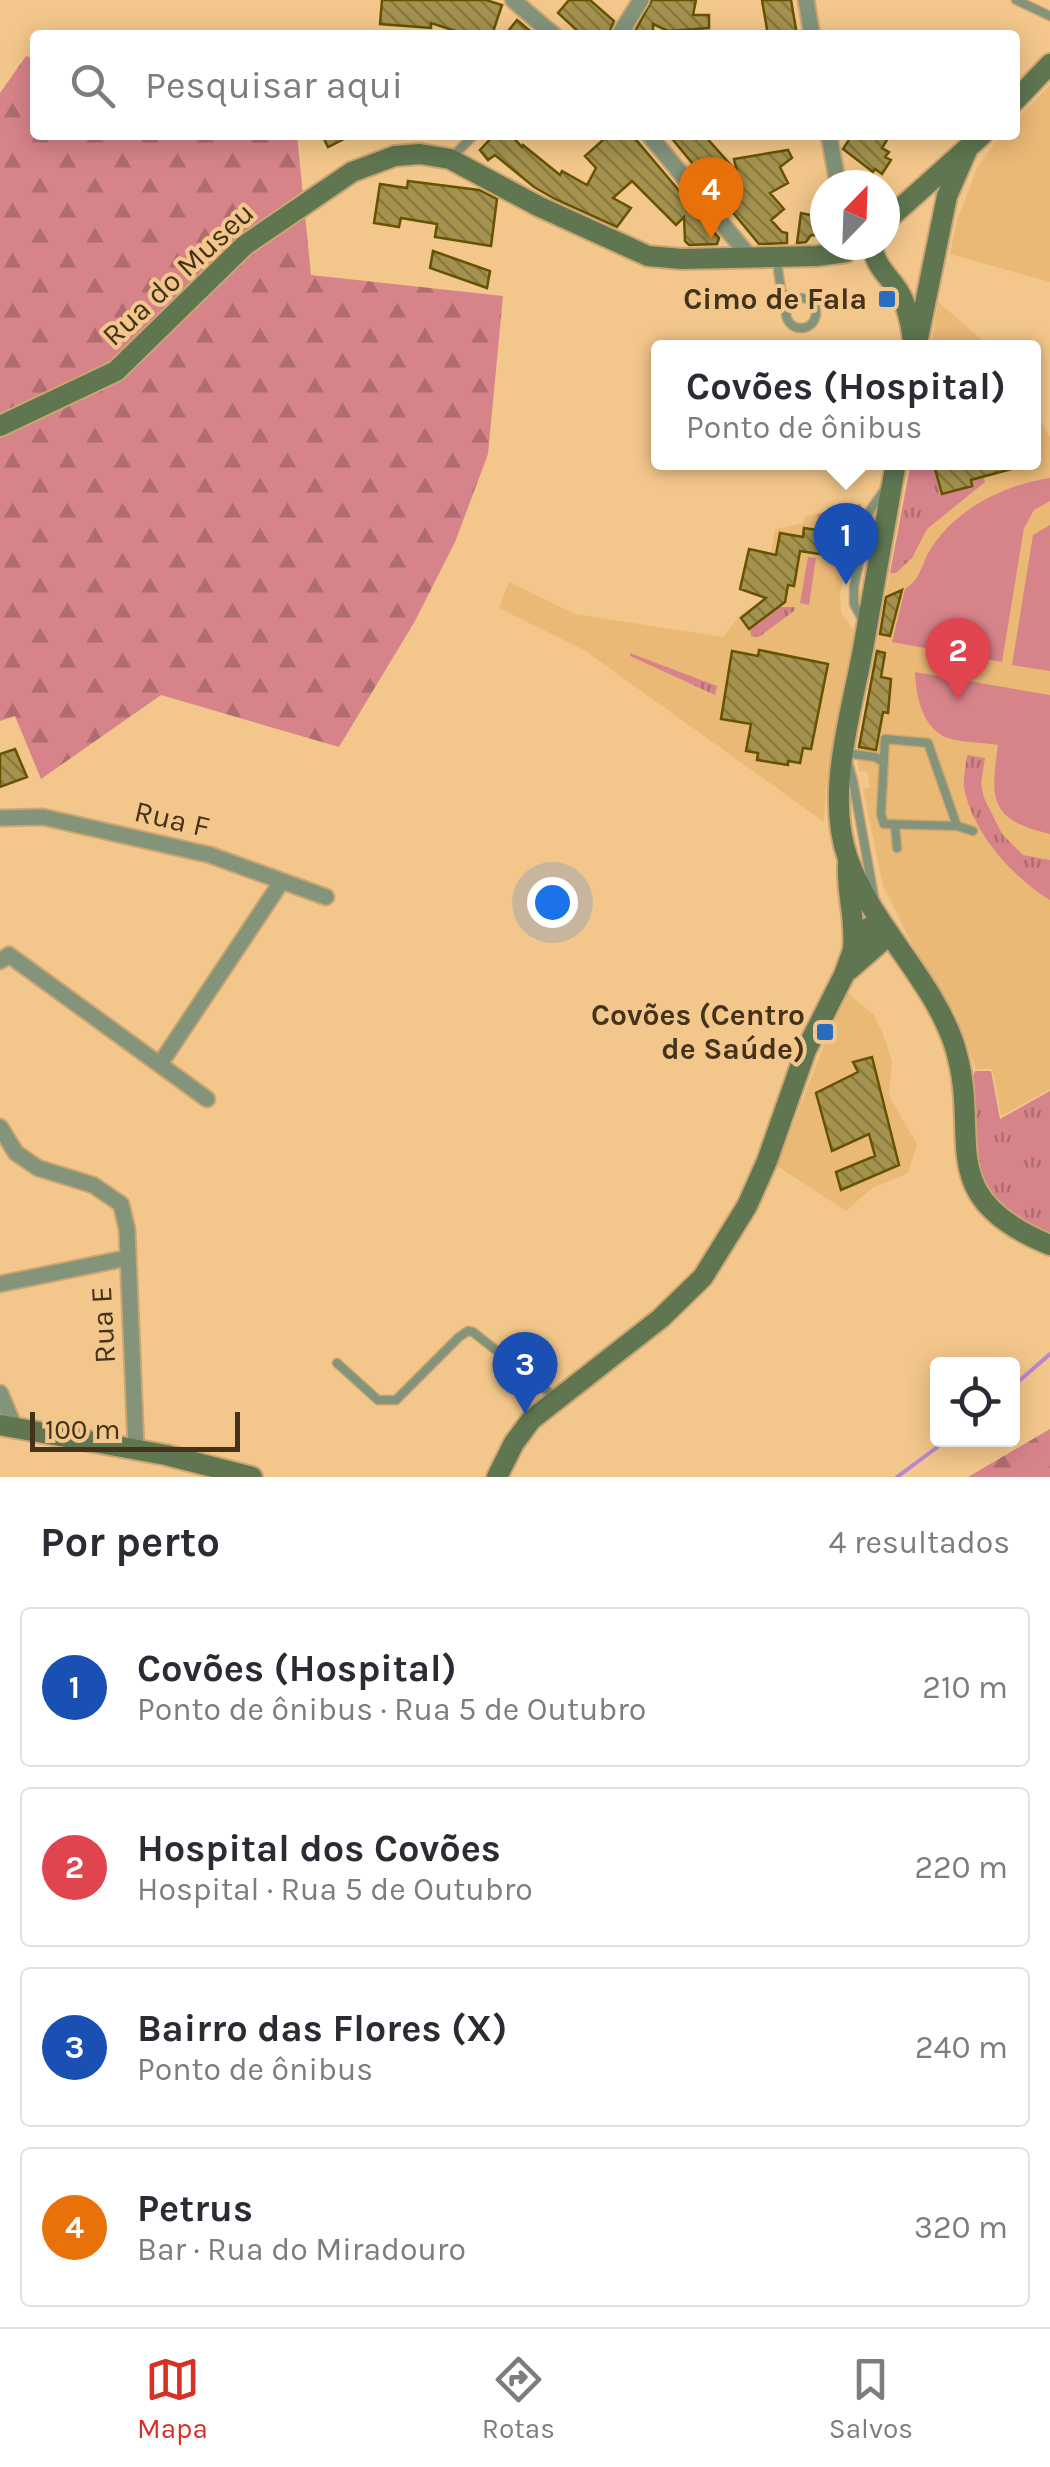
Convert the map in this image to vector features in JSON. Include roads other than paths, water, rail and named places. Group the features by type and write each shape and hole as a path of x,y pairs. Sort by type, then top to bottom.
{"street":[{"path":"513,0 548,30"},
{"path":"622,30 640,0"},
{"path":"806,0 811,30"},
{"path":"1020,96 1050,64"},
{"path":"653,140 749,256"},
{"path":"831,140 836,170"},
{"path":"900,209 974,143"},
{"path":"917,340 952,182 974,143"},
{"name":"Rua do Museu","path":"0,426 116,372 203,282 245,245 352,172 395,156 420,154 450,160 648,256 777,257 810,253"},
{"path":"910,200 930,200 942,219"},
{"path":"879,260 907,308 913,340"},
{"path":"896,288 908,290 928,283"},
{"path":"853,950 855,928 847,886 849,860 840,808 845,753 895,470"},
{"name":"Rua F","path":"0,818 43,817 210,855 326,897"},
{"path":"849,860 882,924 940,1014 953,1042 961,1074 964,1143 978,1193 996,1215 1050,1246"},
{"path":"160,1064 282,881"},
{"path":"497,1477 522,1430 680,1303 727,1242 768,1161 811,1038 853,950 866,929 882,924"},
{"path":"844,975 882,924"},
{"path":"0,961 9,954 207,1099"},
{"name":"Rua E","path":"0,1127 16,1153 38,1168 94,1185 120,1204 127,1229 136,1449"},
{"path":"0,1284 128,1258"},
{"path":"0,1393 7,1425 136,1449 252,1477"}],"lane":[{"path":"1016,0 1050,16"},
{"path":"450,160 469,140"},
{"path":"777,257 779,284 791,302"},
{"path":"957,826 928,743 886,739 881,814 884,824 957,826 973,831"},
{"path":"882,924 845,753 884,762"},
{"path":"895,824 897,848"},
{"path":"337,1363 378,1400 396,1400 468,1331 558,1400"}],"waterway":[{"path":"1020,1380 1050,1354"},
{"path":"897,1477 938,1447"}],"place":[{"name":"Petrus","path":"711,239"},
{"name":"Cimo de Fala","path":"887,299"},
{"name":"Covões (Hospital)","path":"846,585"},
{"name":"Hospital dos Covões","path":"958,700"},
{"name":"Covões (Centro de Saúde)","path":"825,1032"},
{"name":"Bairro das Flores (X)","path":"525,1414"}]}
